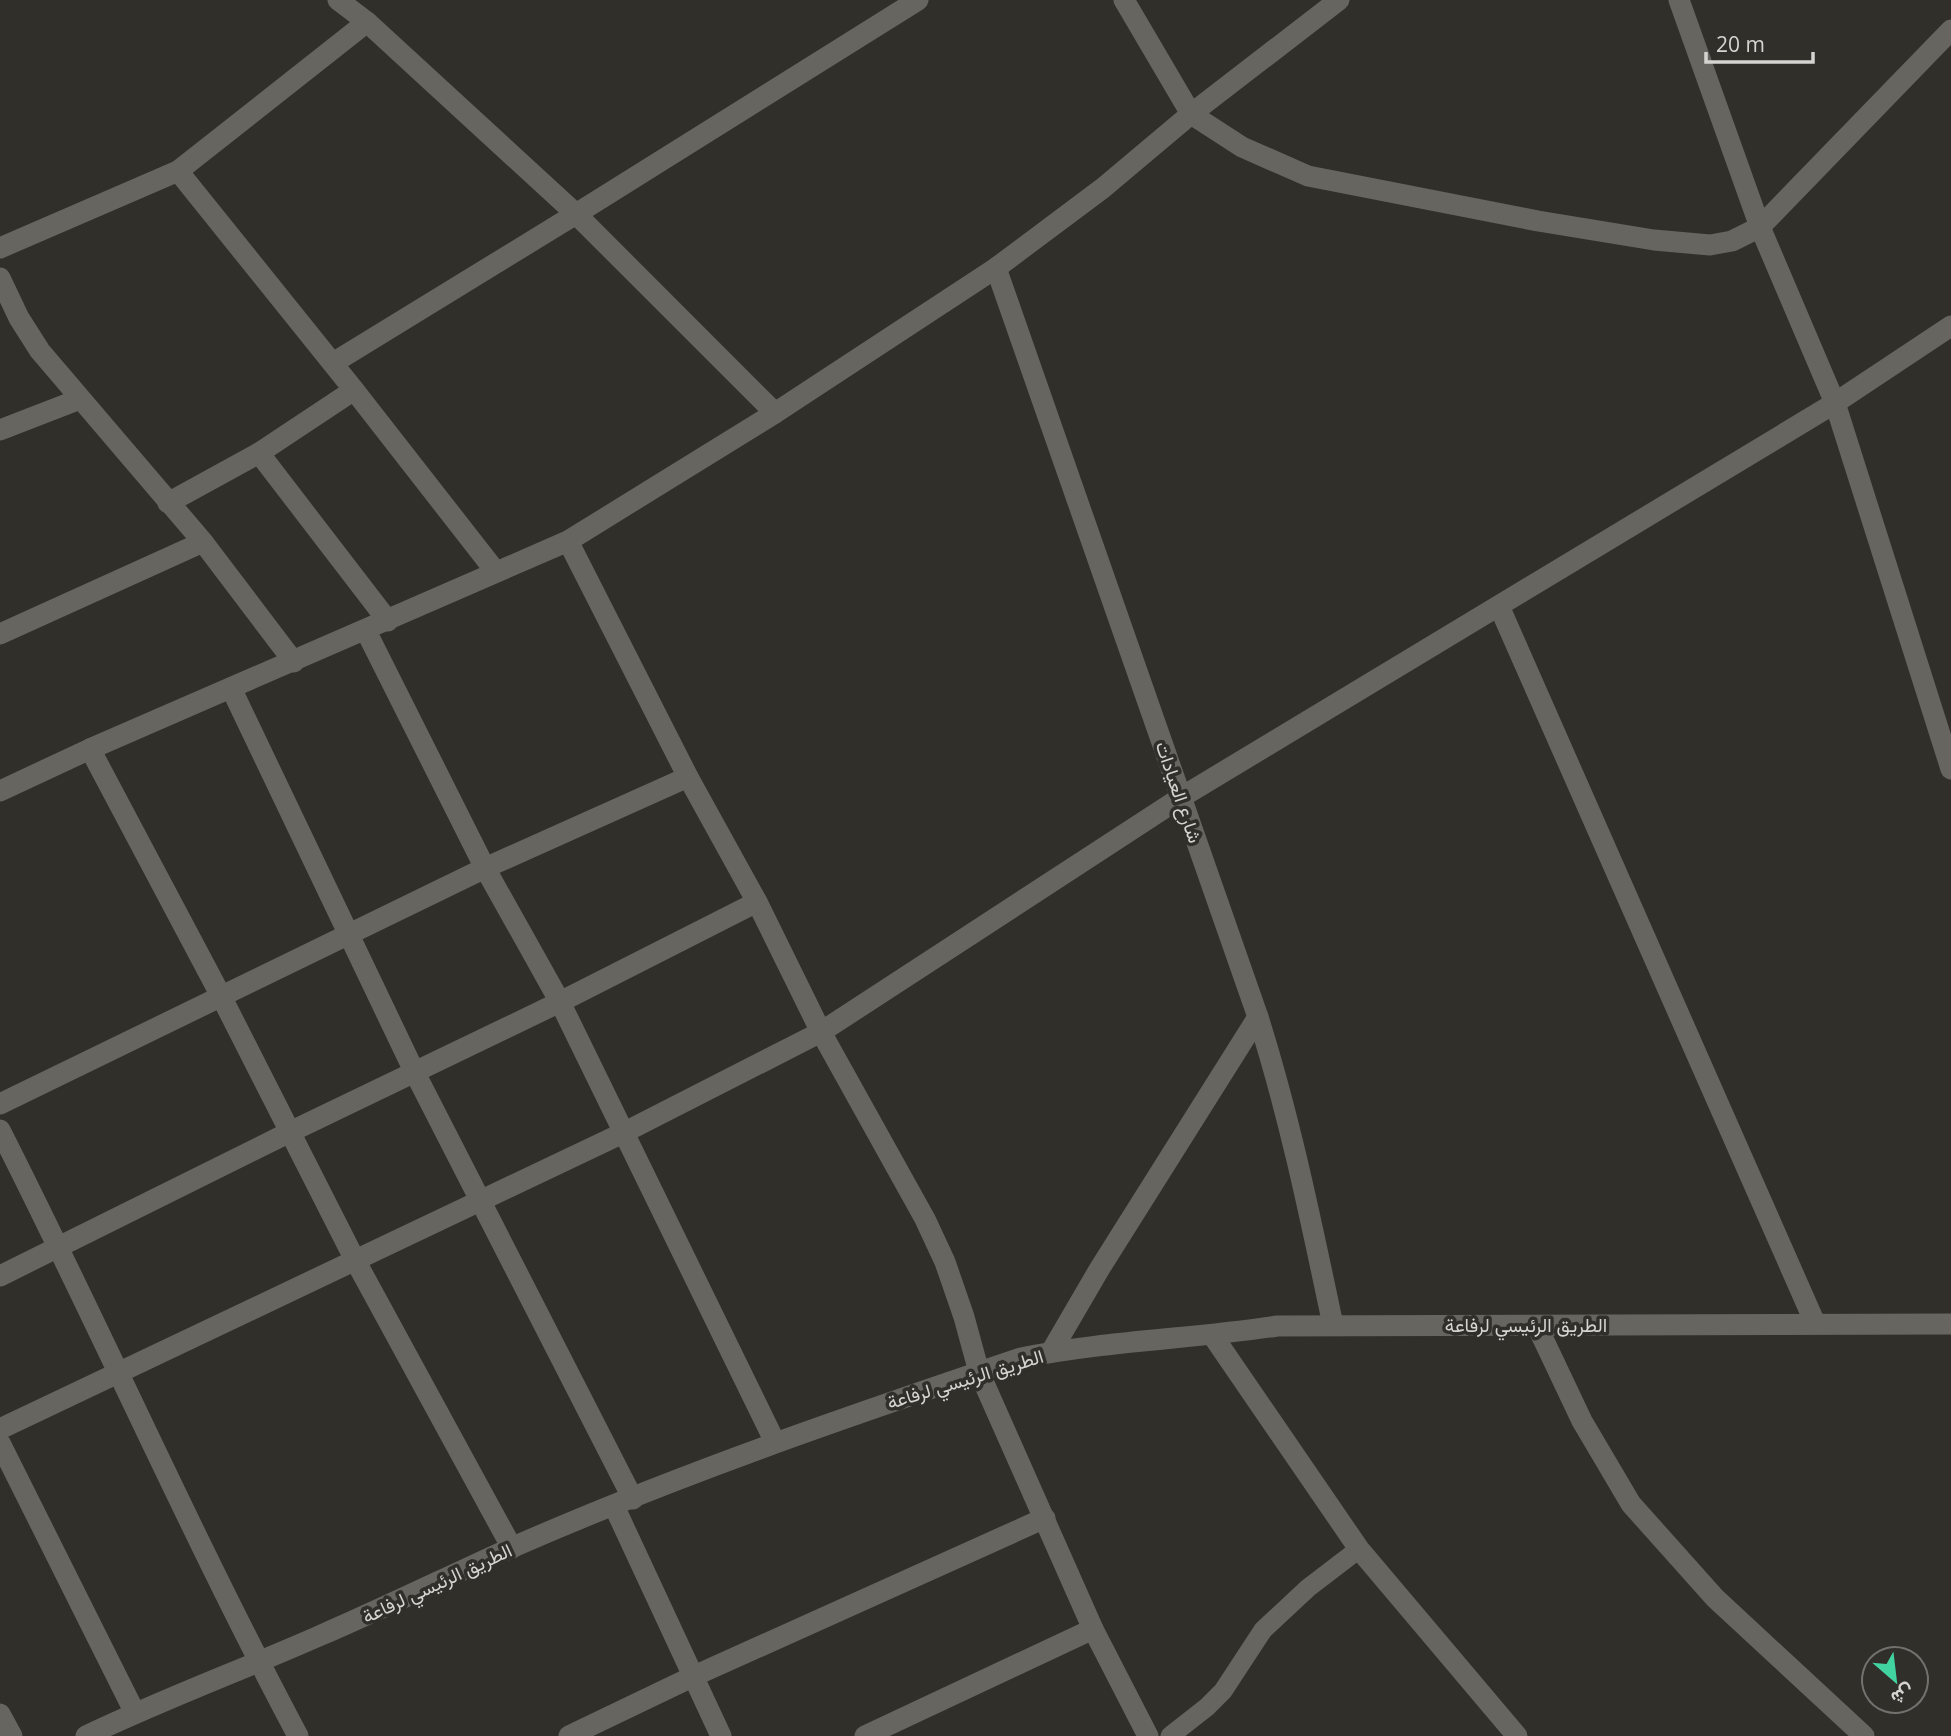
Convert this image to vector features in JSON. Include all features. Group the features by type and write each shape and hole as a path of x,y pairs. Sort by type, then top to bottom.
{"street":[{"path":"338,0 367,22 576,214 775,413"},
{"path":"333,363 918,0"},
{"path":"1124,0 1191,114 1242,147 1308,176 1538,221 1654,240 1710,245 1732,241 1760,227 1951,30"},
{"path":"0,791 90,749 568,541 775,413 996,268 1102,188 1191,114 1339,0"},
{"path":"1679,0 1760,227 1835,403 1951,769"},
{"path":"0,248 178,171 367,22"},
{"path":"178,171 333,363 496,572"},
{"name":"شارع العيادات","path":"996,268 1258,1017 1281,1091 1300,1167 1333,1325"},
{"path":"0,278 19,318 40,351 203,542 294,662"},
{"path":"0,1429 625,1132 821,1032 1180,798 1835,403 1951,326"},
{"path":"168,502 259,453 354,390"},
{"path":"0,430 80,399"},
{"path":"259,453 388,621"},
{"path":"568,541 688,778 757,902 821,1032 897,1165 945,1262 979,1372 1093,1629 1148,1736"},
{"path":"0,634 203,542"},
{"path":"1499,606 1815,1323"},
{"path":"366,631 485,868 560,1002 775,1442"},
{"path":"231,688 346,934 481,1199 624,1503 721,1736"},
{"path":"90,749 221,996 355,1260 512,1548"},
{"path":"0,1104 485,868 688,778"},
{"path":"0,1276 414,1071 560,1002 757,902"},
{"path":"1051,1352 1100,1268 1258,1017"},
{"path":"0,1130 59,1245 117,1373 259,1662 298,1736"},
{"name":"الطريق الرئيسي لرفاعة","path":"86,1736 259,1662 512,1548 775,1442 1021,1358 1051,1352 1213,1336 1277,1326 1951,1324"},
{"path":"1537,1326 1583,1421 1631,1504 1715,1598 1864,1736"},
{"path":"1213,1336 1359,1549 1517,1736"},
{"path":"0,1443 135,1713"},
{"path":"569,1736 694,1676 1045,1518"},
{"path":"865,1736 1093,1629"},
{"path":"0,1714 12,1736"}],"lane":[{"path":"1170,1736 1223,1691 1263,1630 1308,1588 1359,1549"}]}
